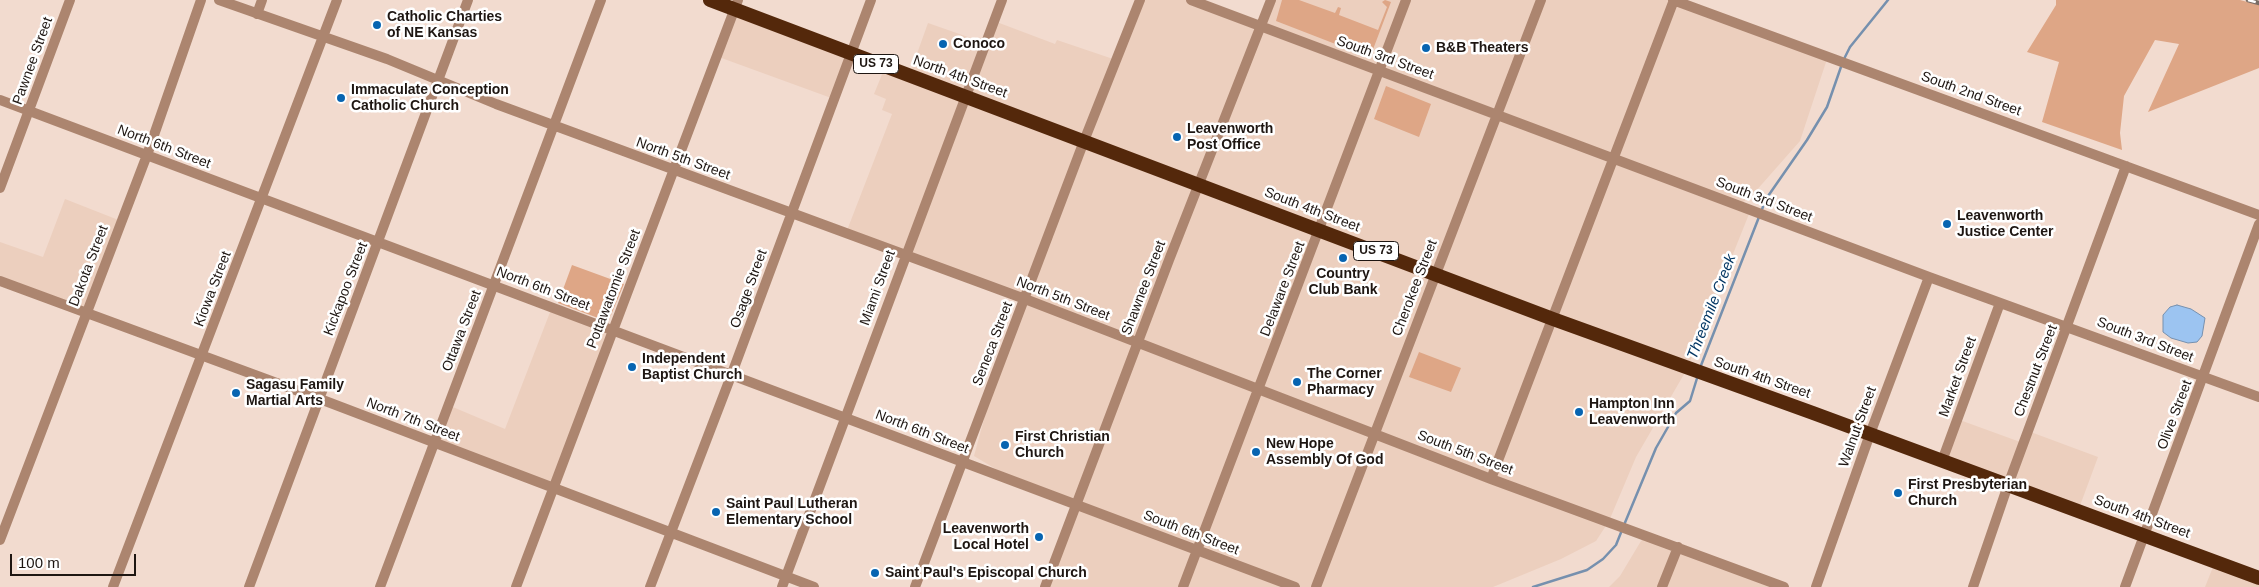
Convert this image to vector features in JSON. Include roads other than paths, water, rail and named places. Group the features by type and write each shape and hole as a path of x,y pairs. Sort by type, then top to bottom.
{"highway":[{"name":"North 4th Street","path":"710,0 736,5 851,55 965,96 1198,185"},
{"name":"South 4th Street","path":"1198,185 1687,369 1870,434 2259,578"}],"street":[{"name":"Pawnee Street","path":"0,188 70,0"},
{"name":"Dakota Street","path":"0,540 147,155 201,0"},
{"name":"North 5th Street","path":"220,0 439,80 553,126 1137,342"},
{"path":"257,14 262,0"},
{"name":"Kiowa Street","path":"113,587 337,0"},
{"name":"Kickapoo Street","path":"249,587 468,0"},
{"name":"Ottawa Street","path":"380,587 601,0"},
{"name":"Osage Street","path":"650,587 871,0"},
{"name":"Miami Street","path":"784,582 1002,0"},
{"name":"Seneca Street","path":"915,587 961,462 1140,0"},
{"name":"South 3rd Street","path":"1191,0 1929,277 2259,396"},
{"name":"Shawnee Street","path":"1045,587 1137,342 1271,0"},
{"name":"Delaware Street","path":"1183,587 1260,389 1406,0"},
{"name":"Cherokee Street","path":"1316,587 1434,274 1541,0"},
{"path":"1491,479 1674,0"},
{"name":"South 2nd Street","path":"1674,0 2259,215"},
{"name":"Pottawatomie Street","path":"516,587 736,5"},
{"name":"North 6th Street","path":"0,100 262,200 494,284 612,331 1076,505"},
{"name":"Chestnut Street","path":"1973,587 2008,485 2126,166"},
{"name":"Olive Street","path":"2125,587 2259,224"},
{"name":"Walnut Street","path":"1816,587 1870,434 1929,277"},
{"name":"North 7th Street","path":"0,281 320,398 670,534 784,582 814,587"},
{"name":"Market Street","path":"1942,461 2000,303"},
{"name":"South 5th Street","path":"1137,342 1491,479 1649,535 1784,587"},
{"name":"South 6th Street","path":"1076,505 1295,587"},
{"path":"1662,587 1678,547"}],"water":[{"path":"2177,305 2191,309 2205,318 2202,336 2197,342 2188,343 2171,338 2163,332 2163,315 2170,307"}],"waterway":[{"name":"Threemile Creek","path":"1844,59 1850,47 1888,0"},
{"name":"Threemile Creek","path":"1761,212 1766,199 1807,140 1827,107 1842,64"},
{"name":"Threemile Creek","path":"1700,368 1759,217"},
{"name":"Threemile Creek","path":"1624,525 1656,448 1676,413 1690,401 1698,375"},
{"name":"Threemile Creek","path":"1533,587 1587,570 1603,559 1616,545 1622,530"}],"railway":[{"path":"2248,0 2259,3"}],"place":[{"name":"Catholic Charties of NE Kansas","path":"377,25"},
{"name":"Conoco","path":"943,44"},
{"name":"B&B Theaters","path":"1426,48"},
{"name":"Immaculate Conception Catholic Church","path":"341,98"},
{"name":"Leavenworth Post Office","path":"1177,137"},
{"name":"Leavenworth Justice Center","path":"1947,224"},
{"name":"Country Club Bank","path":"1343,258"},
{"name":"Independent Baptist Church","path":"632,367"},
{"name":"The Corner Pharmacy","path":"1297,382"},
{"name":"Sagasu Family Martial Arts","path":"236,393"},
{"name":"Hampton Inn Leavenworth","path":"1579,412"},
{"name":"First Christian Church","path":"1005,445"},
{"name":"New Hope Assembly Of God","path":"1256,452"},
{"name":"First Presbyterian Church","path":"1898,493"},
{"name":"Saint Paul Lutheran Elementary School","path":"716,512"},
{"name":"Leavenworth Local Hotel","path":"1039,537"},
{"name":"Saint Paul's Episcopal Church","path":"875,573"}]}
